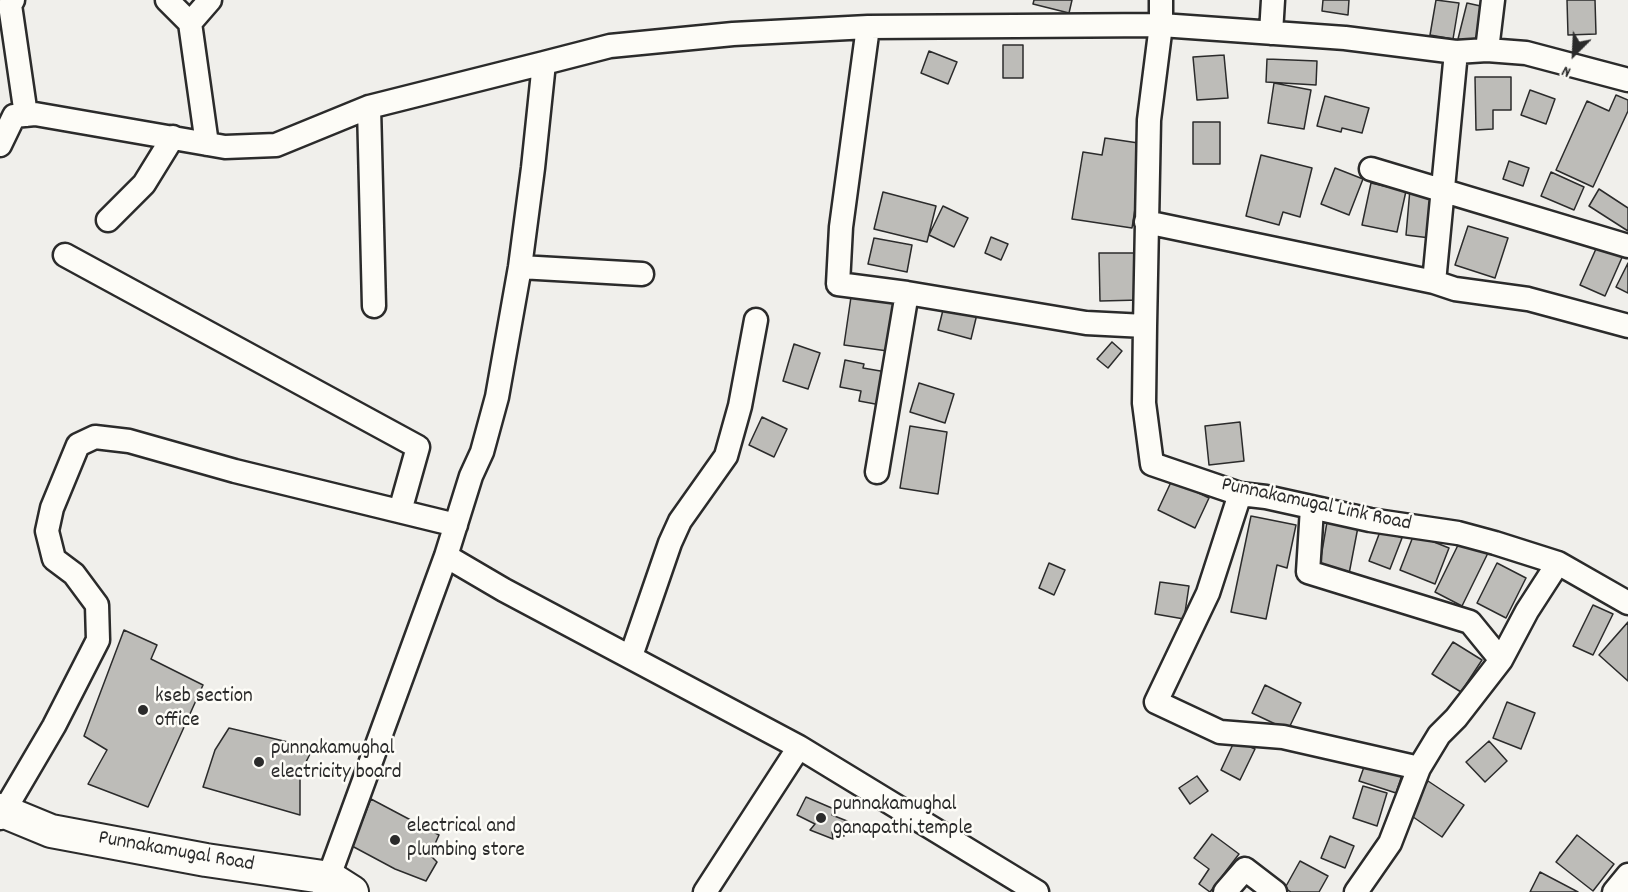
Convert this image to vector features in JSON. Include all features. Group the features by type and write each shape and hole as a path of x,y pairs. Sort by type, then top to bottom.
{"street":[{"path":"167,0 189,23 207,144"},
{"path":"189,23 210,0"},
{"path":"868,27 841,227 838,284 907,293 1086,323 1145,326 1149,120 1161,25 1161,0"},
{"path":"1271,33 1273,0"},
{"path":"1488,50 1493,0"},
{"path":"0,145 13,117 8,4"},
{"path":"13,117 36,114 225,147 276,145 369,107 610,45 733,34 868,27 1161,25 1345,38 1456,52 1488,50 1526,53 1628,80"},
{"path":"1434,282 1456,52"},
{"path":"335,888 471,476 482,452 497,397 520,267 544,63"},
{"path":"369,107 374,306"},
{"path":"108,220 144,184 173,137"},
{"path":"1371,169 1628,246"},
{"path":"1146,222 1434,282 1455,289 1528,299 1628,327"},
{"path":"65,255 418,447 400,511"},
{"path":"520,267 642,274"},
{"path":"877,472 907,293"},
{"path":"631,656 670,543 680,521 726,456 740,406 756,320"},
{"name":"Punnakamugal Link Road","path":"1145,326 1144,403 1152,464 1240,494 1266,497 1370,520 1458,533 1558,563 1628,603"},
{"path":"2,814 54,726 98,640 97,605 74,574 54,560 47,531 52,508 78,445 95,437 129,441 235,471 456,525"},
{"path":"1240,494 1208,593 1156,702 1220,732 1283,737 1419,768"},
{"path":"1312,508 1308,572 1470,622 1501,660"},
{"path":"446,556 504,590 799,747 1037,892"},
{"path":"1356,892 1390,843 1419,768 1439,735 1456,718 1501,660 1527,611 1558,563"},
{"path":"705,892 799,747"},
{"name":"Punnakamugal Road","path":"2,814 51,831 206,860 335,888"},
{"path":"1225,892 1245,869 1275,892"},
{"path":"1614,892 1628,875"}],"building":[{"path":"1034,0 1072,0 1069,13 1033,4"},
{"path":"1323,0 1349,0 1348,15 1322,11"},
{"path":"1436,0 1459,3 1453,39 1430,35"},
{"path":"1567,0 1595,0 1596,34 1568,35"},
{"path":"1467,3 1485,7 1477,43 1458,39"},
{"path":"1003,45 1023,45 1023,78 1003,78"},
{"path":"929,51 957,62 948,84 921,73"},
{"path":"1224,55 1228,98 1197,100 1193,57"},
{"path":"1267,59 1317,61 1316,85 1266,82"},
{"path":"1475,77 1511,77 1511,110 1493,110 1493,129 1476,130"},
{"path":"1274,83 1311,90 1304,129 1268,123"},
{"path":"1530,90 1555,99 1546,124 1521,115"},
{"path":"1616,95 1628,100 1628,111 1593,187 1556,170 1587,101 1609,111"},
{"path":"1325,96 1369,108 1362,133 1342,128 1341,132 1317,126"},
{"path":"1193,122 1220,122 1220,164 1193,164"},
{"path":"1105,138 1145,144 1132,228 1072,219 1083,152 1102,155"},
{"path":"1261,155 1312,168 1300,217 1283,212 1279,225 1246,216"},
{"path":"1509,161 1529,168 1523,186 1503,179"},
{"path":"1335,168 1363,179 1349,215 1321,204"},
{"path":"1551,172 1584,187 1574,210 1541,196"},
{"path":"1371,183 1406,191 1397,232 1362,225"},
{"path":"1410,189 1435,192 1430,238 1406,235"},
{"path":"1599,189 1628,208 1628,231 1589,206"},
{"path":"883,192 936,206 927,242 874,229"},
{"path":"943,206 968,218 954,247 929,235"},
{"path":"1468,226 1508,238 1495,278 1455,265"},
{"path":"991,237 1008,244 1001,260 985,253"},
{"path":"874,238 912,245 907,272 868,264"},
{"path":"1599,242 1624,253 1605,296 1580,285"},
{"path":"1099,253 1139,253 1140,300 1100,301"},
{"path":"1628,263 1628,293 1616,287"},
{"path":"851,297 901,304 895,352 844,345"},
{"path":"944,306 977,314 971,339 938,330"},
{"path":"1112,342 1122,351 1108,368 1097,359"},
{"path":"794,344 820,353 808,389 783,381"},
{"path":"845,360 864,364 863,368 892,373 886,406 859,401 861,391 840,387"},
{"path":"919,383 954,394 945,423 910,412"},
{"path":"762,417 787,429 774,457 749,445"},
{"path":"1240,422 1244,461 1209,465 1205,426"},
{"path":"910,426 947,432 938,494 900,488"},
{"path":"1172,480 1209,498 1195,528 1158,510"},
{"path":"1251,516 1296,525 1287,568 1277,565 1266,619 1231,612"},
{"path":"1327,522 1358,527 1349,574 1319,569"},
{"path":"1381,529 1402,538 1390,569 1369,561"},
{"path":"1414,534 1449,548 1435,584 1400,570"},
{"path":"1461,539 1488,553 1462,606 1435,592"},
{"path":"1049,563 1065,570 1054,595 1039,588"},
{"path":"1497,563 1526,578 1506,618 1477,603"},
{"path":"1160,582 1189,586 1184,619 1155,614"},
{"path":"1593,605 1613,614 1593,655 1573,646"},
{"path":"1628,622 1628,681 1599,655"},
{"name":"kseb section office","path":"124,630 157,645 151,659 203,685 148,807 88,784 107,750 84,736"},
{"path":"1453,642 1482,660 1461,692 1432,674"},
{"path":"1265,685 1301,703 1288,730 1252,713"},
{"path":"1507,702 1535,713 1521,749 1493,738"},
{"name":"punnakamughal electricity board","path":"229,728 313,748 300,774 300,815 203,787 215,750"},
{"path":"1235,740 1255,749 1240,780 1221,770"},
{"path":"1489,741 1507,761 1485,782 1466,762"},
{"path":"1365,764 1402,775 1396,793 1359,781"},
{"path":"1197,776 1208,791 1190,804 1179,788"},
{"path":"1428,781 1464,805 1442,837 1406,812"},
{"path":"1363,786 1387,793 1377,826 1353,818"},
{"name":"punnakamughal ganapathi temple","path":"806,797 834,809 832,815 847,821 844,836 832,832 833,839 810,830 815,824 797,815"},
{"name":"electrical and plumbing store","path":"371,799 439,835 430,855 437,862 426,881 395,869 352,846"},
{"path":"1212,834 1239,854 1210,892 1199,884 1209,869 1194,858"},
{"path":"1577,835 1614,864 1593,891 1556,862"},
{"path":"1330,836 1354,846 1345,868 1321,858"},
{"path":"1300,861 1328,876 1319,892 1291,892 1285,888"},
{"path":"1540,872 1578,892 1530,892"}],"place":[{"name":"kseb section office","path":"143,710"},
{"name":"punnakamughal electricity board","path":"259,762"},
{"name":"punnakamughal ganapathi temple","path":"821,818"},
{"name":"electrical and plumbing store","path":"395,840"}]}
